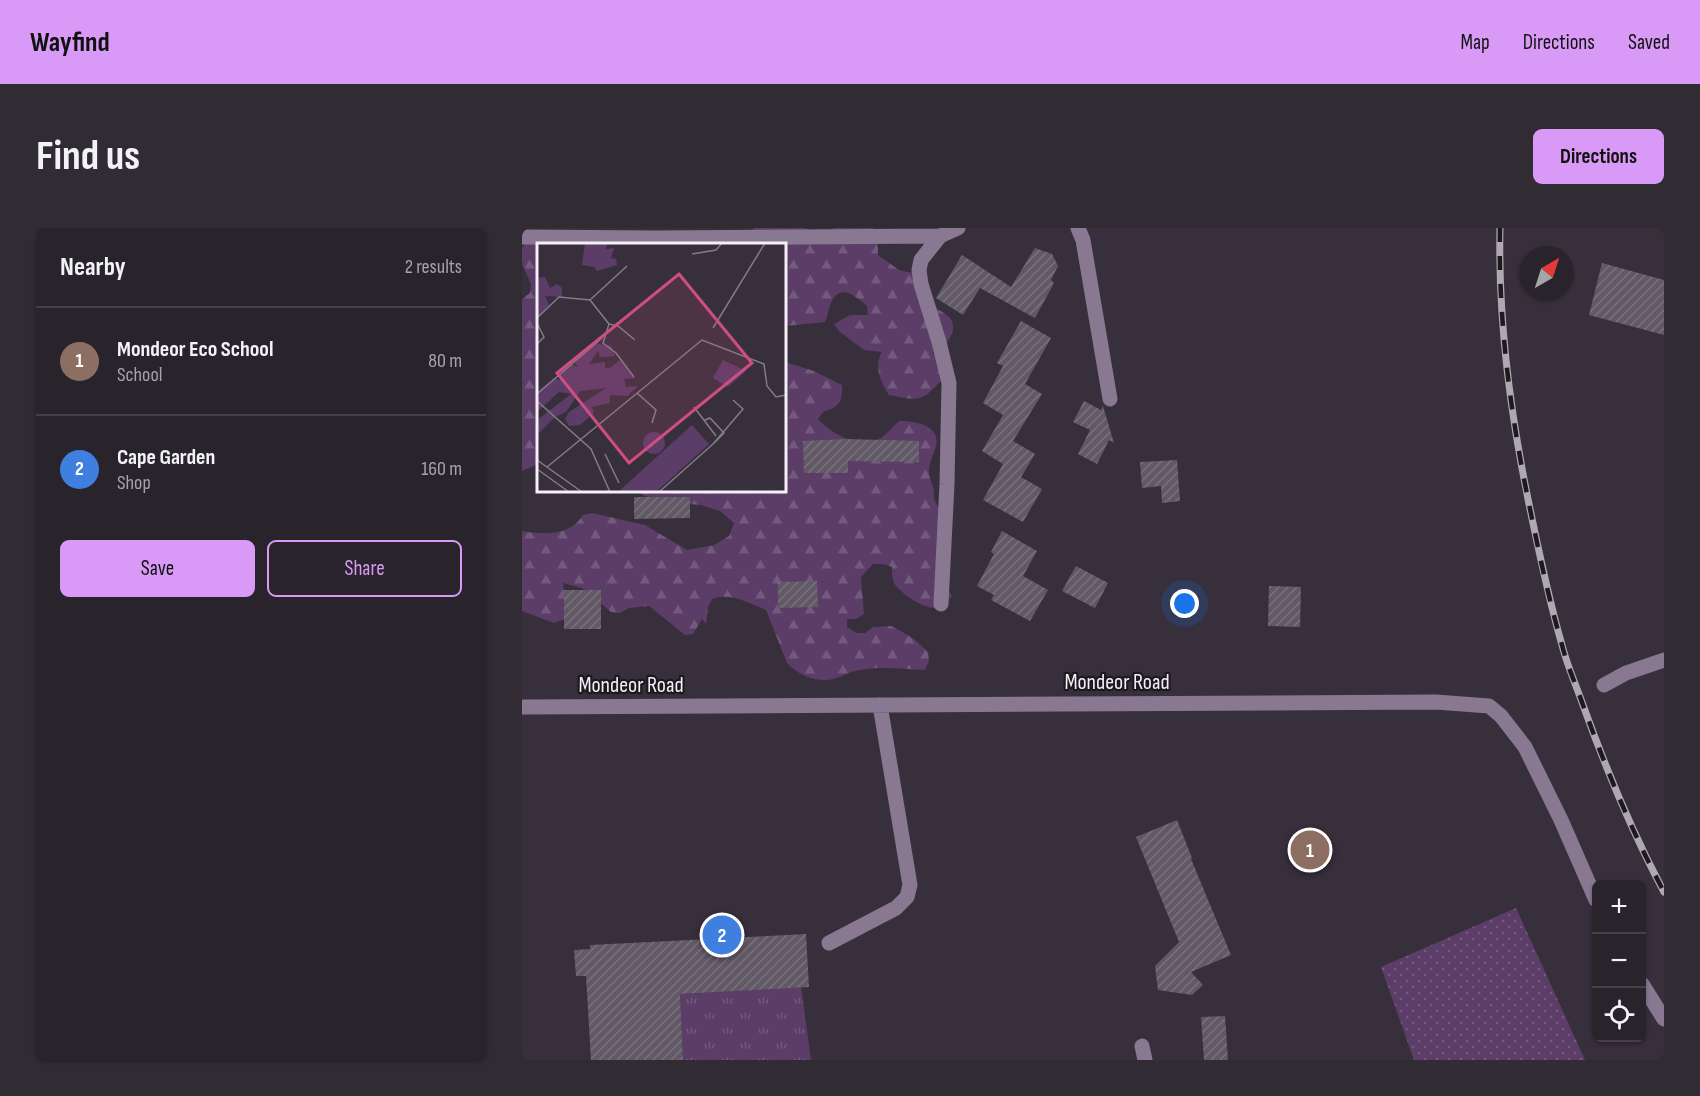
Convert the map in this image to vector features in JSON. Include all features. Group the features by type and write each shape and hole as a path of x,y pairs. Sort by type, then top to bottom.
{"street":[{"path":"522,237 940,236 958,228"},
{"path":"1078,228 1083,240 1110,399"},
{"path":"940,236 921,260 919,270 949,382 941,604"},
{"path":"1604,684 1626,673 1664,660"},
{"name":"Mondeor Road","path":"522,707 1436,702 1489,706 1501,716 1525,747 1561,820 1592,891"},
{"path":"829,943 896,908 907,897 910,885 880,705"},
{"path":"1644,988 1664,1019"}],"green space":[{"path":"754,228 804,228 819,233 834,228 873,228 878,236 878,255 899,270 917,274 930,302 952,321 951,337 942,347 934,345 933,353 943,368 945,377 921,398 909,399 889,395 878,368 882,352 864,350 840,332 834,324 850,315 868,315 867,306 843,292 835,297 830,305 825,322 786,326 786,243 740,243"},
{"path":"527,242 537,244 537,464 522,471 522,299 530,293 531,284 522,264 522,248"},
{"path":"786,362 814,371 842,385 842,395 837,406 824,411 818,419 851,441 873,442 884,436 899,421 918,423 930,428 936,439 936,446 929,466 929,475 937,506 949,520 936,575 952,596 938,608 921,604 904,594 896,586 892,567 873,564 861,577 864,614 856,619 847,619 847,627 856,633 865,633 873,627 891,626 914,639 928,652 929,661 925,670 876,668 856,671 827,680 808,677 787,663 766,610 733,598 712,599 708,607 706,624 702,619 693,634 685,635 649,606 629,608 620,613 611,612 582,588 563,583 564,590 579,612 570,618 554,623 522,611 522,531 548,533 564,530 578,522 583,515 592,513 645,525 687,550 714,545 729,536 734,523 720,511 701,505 664,502 639,492 786,492"},
{"path":"1516,908 1585,1060 1414,1060 1381,967"},
{"path":"801,987 811,1060 683,1060 680,994"}],"building":[{"path":"1035,248 1052,254 1058,266 1051,280 1054,283 1035,318 980,288 963,315 936,298 962,255 1011,287"},
{"path":"1602,263 1664,280 1664,335 1589,315"},
{"path":"1021,321 1051,338 1025,384 1042,394 1013,441 1035,454 1021,477 1042,489 1023,522 983,500 1003,464 982,451 1003,415 983,403 1003,366 997,363"},
{"path":"1084,401 1101,410 1103,406 1114,443 1109,440 1097,464 1078,454 1090,430 1073,422"},
{"path":"847,439 919,441 919,462 848,461 848,473 804,473 803,441"},
{"path":"1177,460 1180,501 1162,503 1161,486 1142,488 1140,462"},
{"path":"634,497 690,497 690,518 634,519"},
{"path":"1002,531 1037,551 1023,576 1048,590 1030,621 991,600 994,595 977,586 994,554 991,552"},
{"path":"1076,566 1108,583 1095,608 1062,591"},
{"path":"817,581 818,607 778,608 778,582"},
{"path":"1269,586 1301,587 1300,627 1268,626"},
{"path":"564,590 601,590 601,629 564,629"},
{"path":"1177,820 1231,955 1191,972 1203,985 1192,995 1158,990 1155,966 1179,942 1136,837"},
{"path":"806,934 809,987 680,994 683,1060 591,1060 586,976 576,976 574,950 590,949 590,945"},
{"path":"1225,1016 1228,1060 1204,1060 1201,1017"}],"railway":[{"path":"1500,228 1501,296 1506,364 1528,499 1552,609 1566,660 1601,753 1630,823 1664,892"}],"place":[{"name":"Mondeor Eco School","path":"1310,850"},
{"name":"Cape Garden","path":"722,935"}]}
